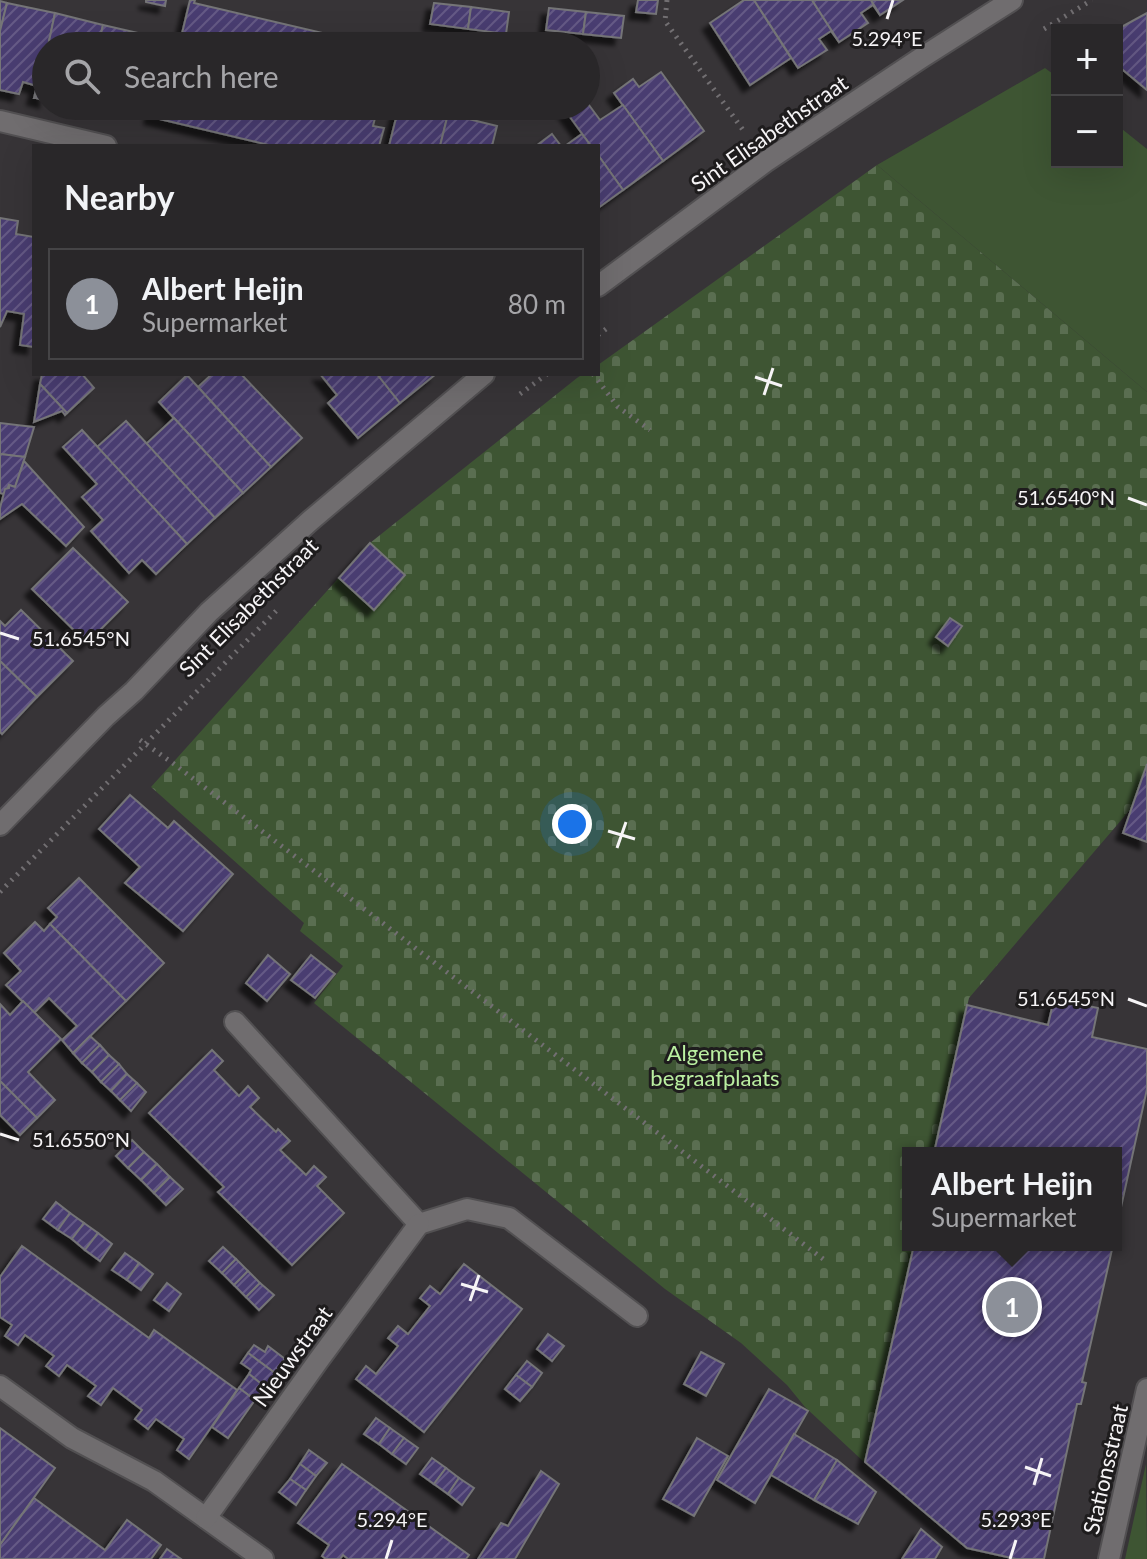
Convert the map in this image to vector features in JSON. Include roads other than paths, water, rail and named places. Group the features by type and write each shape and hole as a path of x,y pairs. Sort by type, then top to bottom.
{"street":[{"name":"Sint Elisabethstraat","path":"600,285 765,162 1012,0"},
{"path":"0,121 98,144"},
{"name":"Sint Elisabethstraat","path":"0,825 209,612 311,520 482,376"},
{"path":"235,1022 419,1224 467,1209 509,1218 637,1316"},
{"name":"Nieuwstraat","path":"206,1518 419,1224"},
{"path":"0,1386 72,1438 154,1481 263,1559"},
{"name":"Stationsstraat","path":"1109,1559 1147,1389"}],"place":[{"name":"Albert Heijn","path":"1012,1307"}],"park label":[{"name":"Algemene begraafplaats","path":"715,1064"}]}
